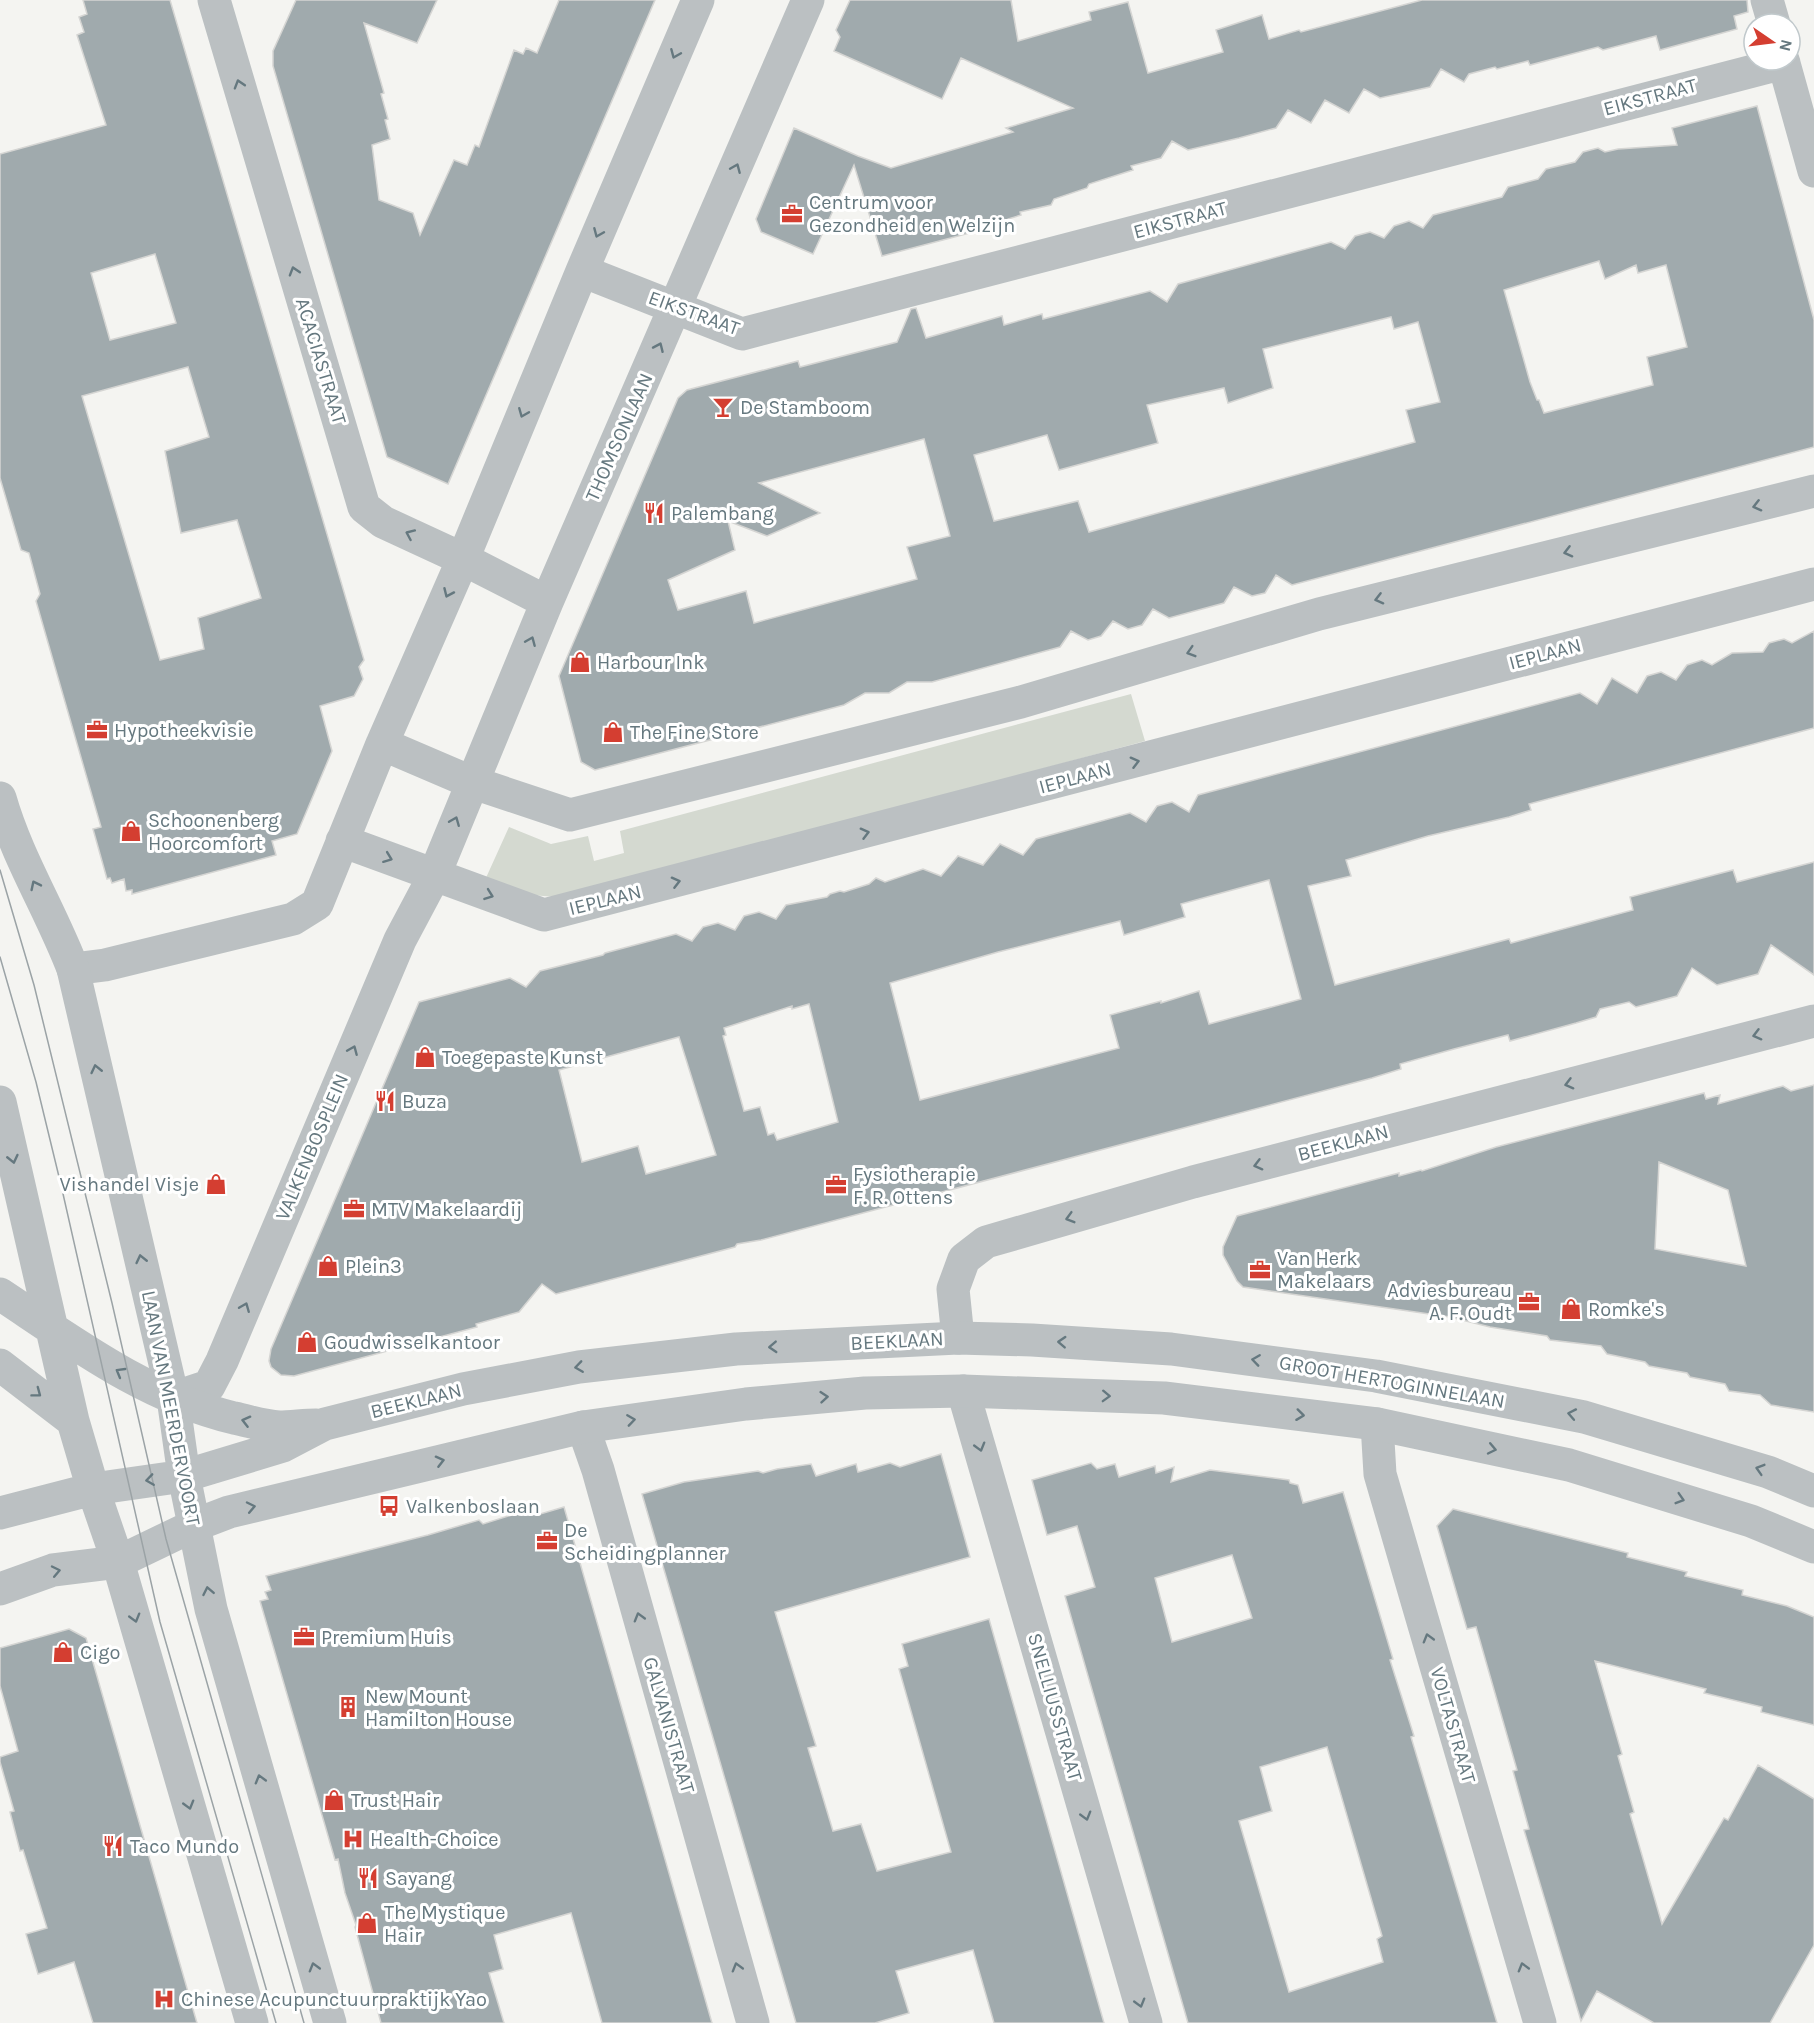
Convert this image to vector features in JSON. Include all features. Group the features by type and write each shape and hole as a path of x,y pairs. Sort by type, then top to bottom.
{"street":[{"path":"73,969 105,965 293,919 317,904 382,744 463,559 582,271 698,0"},
{"name":"THOMSONLAAN","path":"434,876 547,602 808,0"},
{"name":"ACACIASTRAAT","path":"216,9 364,507 383,522 463,559 547,602"},
{"name":"EIKSTRAAT","path":"582,271 742,334 1742,72"},
{"path":"1787,72 1814,171"},
{"path":"382,744 471,782 570,815 1021,702 1319,614 1814,491"},
{"name":"IEPLAAN","path":"342,841 544,915 1814,584"},
{"name":"LAAN VAN MEERDERVOORT","path":"0,798 24,862 61,937 73,969 173,1398 184,1476 211,1610 330,2023"},
{"name":"VALKENBOSPLEIN","path":"173,1398 209,1386 222,1361 400,940 434,876"},
{"name":"BEEKLAAN","path":"0,1513 93,1489 184,1476 283,1446 325,1424 462,1389 579,1367 736,1349 958,1338 953,1289 964,1259 986,1242 1193,1182 1814,1021"},
{"path":"0,1102 73,1421 118,1562 252,2023"},
{"path":"0,1294 127,1376 173,1398 215,1413 266,1425 279,1427 325,1424"},
{"name":"GROOT HERTOGINNELAAN","path":"958,1338 1032,1340 1171,1349 1376,1376 1584,1416 1768,1472 1814,1491"},
{"path":"0,1365 73,1421"},
{"path":"0,1588 53,1570 118,1562 195,1525 229,1512 584,1427 746,1404 865,1393 963,1391 1164,1398 1377,1424 1569,1465 1751,1521 1814,1547"},
{"name":"SNELLIUSSTRAAT","path":"963,1391 1146,2023"},
{"name":"VOLTASTRAAT","path":"1377,1424 1380,1474 1540,2023"},
{"name":"GALVANISTRAAT","path":"584,1427 753,2023"}],"shaded area":[{"path":"1131,694 1145,741 572,896 527,894 485,880 509,827 551,844 588,836 594,861 624,853 620,831"}],"building":[{"path":"83,0 170,0 364,660 359,667 363,679 354,696 320,706 332,751 297,834 272,841 276,855 132,894 132,890 126,891 124,879 112,883 110,878 107,879 93,829 101,827 36,601 40,594 29,553 21,550 0,478 0,154 106,125 77,35 84,32 79,17 87,14","holes":["155,254 176,323 110,340 91,273","188,367 209,437 165,451 181,533 237,520 261,598 198,618 204,649 160,660 82,396"]},
{"path":"296,0 437,0 417,43 364,23 384,93 381,94 388,119 385,120 390,139 372,145 379,200 413,213 420,235 454,160 467,165 475,145 479,147 514,50 523,54 526,48 537,53 559,0 655,0 448,484 387,457 273,66 273,51"},
{"path":"850,0 1011,0 1018,41 1091,20 1089,12 1128,2 1148,73 1223,52 1216,30 1262,15 1269,39 1422,0 1747,0 1748,12 1734,16 1737,29 1660,50 1656,36 1603,50 1598,47 1530,65 1528,61 1497,69 1495,67 1469,74 1464,82 1441,69 1430,87 1380,98 1364,89 1349,113 1325,100 1311,123 1288,110 1276,128 1239,138 1188,150 1172,141 1161,158 1131,166 1133,170 1089,184 1087,188 1054,199 1051,205 1020,212 1021,215 1008,219 1008,223 882,256 854,165 813,254 761,232 756,219 794,128 891,168 1013,132 1006,128 1073,108 961,58 942,99 834,51 840,37 836,30"},
{"path":"1757,106 1814,320 1814,447 1292,585 1276,575 1265,593 1252,596 1234,587 1224,603 1169,618 1153,609 1142,625 1128,629 1113,621 1101,636 1088,640 1071,631 1060,647 932,682 907,682 889,693 865,693 844,705 595,770 581,762 559,676 678,398 687,390 798,361 800,367 897,342 911,309 916,308 926,338 1002,316 1004,325 1042,314 1043,319 1150,291 1167,302 1178,284 1331,242 1345,249 1355,236 1370,232 1384,238 1394,226 1409,221 1423,228 1433,215 1502,197 1508,187 1538,179 1546,169 1575,162 1583,152 1598,148 1605,152 1677,145 1672,128","holes":["1599,261 1605,279 1636,265 1638,273 1666,265 1687,347 1647,357 1653,385 1544,413 1530,382 1504,290","1391,317 1394,329 1418,322 1440,402 1406,410 1415,442 1089,532 1078,501 994,521 974,455 1047,435 1059,470 1158,443 1147,405 1224,388 1228,403 1273,388 1263,349","924,439 950,536 907,547 917,579 754,623 746,591 678,610 668,580 735,550 728,521 767,536 820,513 759,483"]},
{"path":"1814,631 1814,728 1529,804 1531,810 1509,817 1428,836 1346,860 1351,876 1308,886 1335,985 1509,939 1511,943 1633,910 1630,897 1733,870 1737,882 1814,862 1814,975 1771,945 1758,974 1717,985 1692,968 1677,996 1636,1007 1629,1002 1600,1009 1596,1017 1576,1023 1510,1041 1508,1035 1454,1049 1400,1064 1401,1069 1372,1078 761,1240 737,1244 735,1247 556,1294 542,1284 519,1312 476,1324 477,1327 294,1376 281,1375 271,1367 269,1361 271,1349 419,1002 510,978 526,987 540,971 676,934 692,941 703,927 718,923 735,930 744,916 759,912 776,919 786,905 827,897 840,891 844,892 869,884 876,878 885,882 923,869 941,876 958,856 983,865 1000,844 1023,855 1036,839 1130,813 1146,822 1157,806 1172,802 1189,812 1198,795 1580,693 1597,704 1612,678 1637,693 1647,676 1661,672 1676,680 1687,665 1702,660 1712,665 1732,653 1763,652 1769,643 1784,639 1792,643","holes":["1269,880 1301,999 1209,1024 1199,991 1161,1003 1161,1001 1110,1015 1119,1048 920,1100 890,983 998,952 1120,921 1124,935 1185,917 1181,904","809,1004 838,1122 777,1140 774,1133 768,1135 760,1107 744,1111 723,1036 726,1035 724,1028 792,1006 792,1009","679,1037 716,1155 646,1174 638,1146 582,1162 559,1070"]},
{"path":"1814,1085 1814,1412 1771,1405 1760,1395 1729,1391 1725,1384 1690,1377 1687,1373 1649,1366 1645,1362 1607,1354 1601,1346 1550,1340 1547,1336 1490,1327 1450,1317 1243,1287 1237,1281 1223,1255 1223,1247 1237,1216 1399,1173 1399,1176 1422,1171 1496,1147 1704,1093 1706,1099 1720,1095 1718,1104 1783,1086 1791,1091","holes":["1659,1162 1728,1190 1746,1266 1655,1249"]},
{"path":"941,1454 970,1557 775,1612 816,1746 808,1748 833,1831 861,1824 877,1871 951,1852 899,1669 908,1666 902,1644 989,1619 1104,2023 994,2023 973,1950 896,1971 909,2013 875,2023 796,2023 642,1494 684,1482 758,1471 763,1473 811,1464 816,1476 856,1464 858,1472 890,1463 900,1467"},
{"path":"1091,1463 1097,1469 1115,1464 1119,1477 1155,1466 1156,1473 1174,1467 1171,1482 1210,1470 1289,1480 1290,1483 1298,1485 1303,1503 1343,1492 1393,1659 1390,1660 1414,1736 1411,1737 1497,2023 1188,2023 1065,1596 1095,1587 1077,1526 1047,1535 1032,1480","holes":["1232,1555 1252,1618 1172,1642 1155,1578","1327,1747 1382,1936 1377,1939 1383,1962 1289,1992 1239,1821 1272,1811 1260,1767"]},
{"path":"564,1507 712,2023 602,2023 571,1913 494,1935 503,1969 489,1973 504,2023 381,2023 356,1925 345,1893 338,1859 335,1860 260,1601 268,1599 265,1592 271,1590 266,1576 479,1520 483,1524 531,1509 537,1515"},
{"path":"1453,1509 1628,1553 1627,1557 1687,1572 1685,1576 1743,1590 1742,1595 1787,1606 1814,1617 1814,1725 1761,1712 1762,1707 1704,1693 1706,1689 1595,1661 1622,1754 1618,1756 1634,1812 1630,1814 1662,1924 1724,1818 1728,1820 1758,1765 1814,1799 1814,1945 1770,2023 1654,2023 1597,1991 1581,2021 1524,1830 1529,1829 1513,1771 1517,1770 1476,1627 1467,1629 1437,1526"},
{"path":"69,1629 86,1638 197,2023 93,2023 74,1962 38,1974 26,1934 47,1928 23,1850 20,1851 10,1812 14,1811 0,1762 0,1757 18,1751 0,1686 0,1648"}],"tram line":[{"path":"0,870 34,985 112,1303 166,1539 304,2023"},
{"path":"0,957 36,1082 61,1185 160,1622 276,2023"}],"place":[{"name":"Centrum voor Gezondheid en Welzijn","path":"792,214"},
{"name":"De Stamboom","path":"723,407"},
{"name":"Palembang","path":"654,513"},
{"name":"Harbour Ink","path":"580,662"},
{"name":"Hypotheekvisie","path":"97,730"},
{"name":"The Fine Store","path":"613,732"},
{"name":"Schoonenberg Hoorcomfort","path":"131,831"},
{"name":"Toegepaste Kunst","path":"425,1057"},
{"name":"Buza","path":"385,1101"},
{"name":"Vishandel Visje","path":"216,1184"},
{"name":"Fysiotherapie F. R. Ottens","path":"836,1185"},
{"name":"MTV Makelaardij","path":"354,1209"},
{"name":"Plein3","path":"328,1266"},
{"name":"Van Herk Makelaars","path":"1260,1270"},
{"name":"Adviesbureau A. F. Oudt","path":"1529,1302"},
{"name":"Romke's","path":"1571,1309"},
{"name":"Goudwisselkantoor","path":"307,1342"},
{"name":"Valkenboslaan","path":"389,1506"},
{"name":"De Scheidingplanner","path":"547,1541"},
{"name":"Premium Huis","path":"304,1637"},
{"name":"Cigo","path":"63,1652"},
{"name":"New Mount Hamilton House","path":"348,1707"},
{"name":"Trust Hair","path":"334,1800"},
{"name":"Health-Choice","path":"353,1839"},
{"name":"Taco Mundo","path":"113,1846"},
{"name":"Sayang","path":"368,1878"},
{"name":"The Mystique Hair","path":"367,1923"},
{"name":"Chinese Acupunctuurpraktijk Yao","path":"164,1999"}]}
